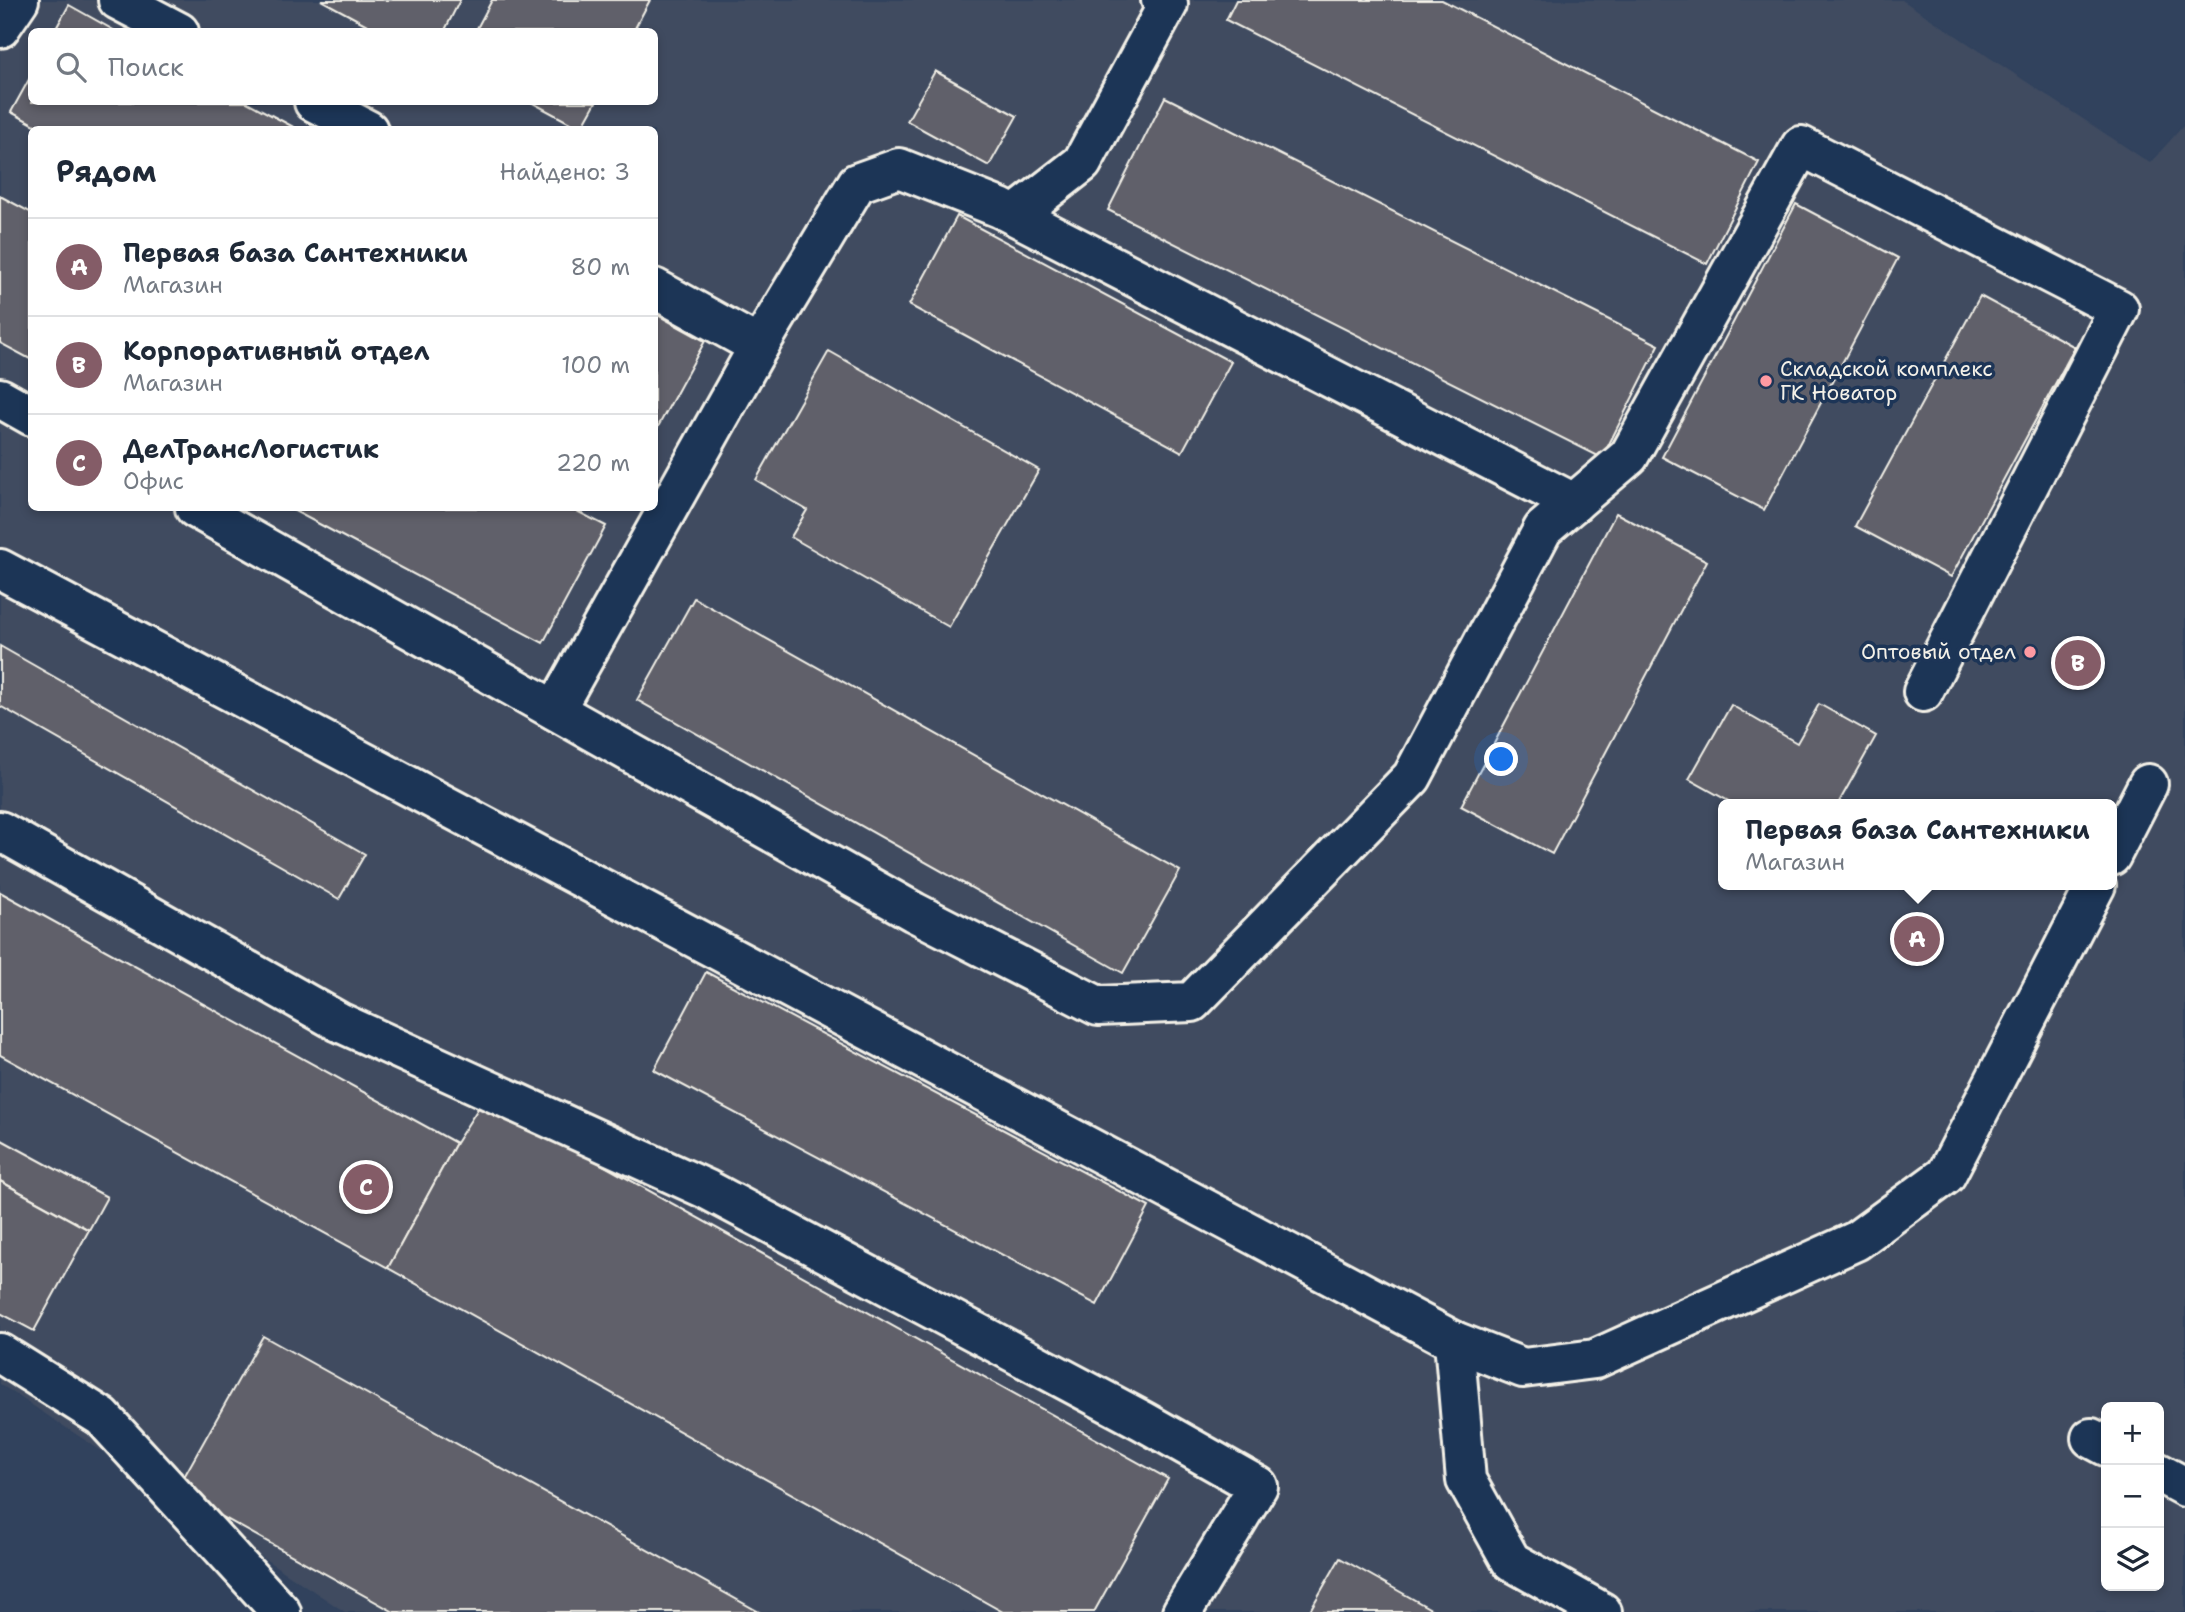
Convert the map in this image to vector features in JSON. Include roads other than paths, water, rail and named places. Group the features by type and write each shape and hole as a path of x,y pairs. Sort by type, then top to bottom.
{"lane":[{"path":"0,28 19,0"},
{"path":"118,0 171,28"},
{"path":"1015,215 1082,163 1168,4 1161,0"},
{"path":"320,105 360,126"},
{"path":"212,512 555,710 914,912 1098,1006 1192,1002 1412,778 1543,529 1629,456 1801,146 2119,309 1923,692"},
{"path":"555,710 759,346 857,183 899,168 1015,215 1574,503"},
{"path":"658,290 759,346"},
{"path":"0,398 28,414"},
{"path":"0,569 1454,1341 1523,1368 1595,1359 1856,1241 1946,1175 2093,890"},
{"path":"2117,844 2148,784"},
{"path":"0,831 339,1022 706,1189 1143,1421 1258,1486 1182,1612"},
{"path":"1454,1341 1466,1480 1472,1492 1511,1561 1602,1612"},
{"path":"0,1353 102,1417 281,1612"},
{"path":"2164,1476 2185,1487"}],"place":[{"name":"Складской комплекс ГК Новатор","path":"1766,381"},
{"name":"Оптовый отдел","path":"2030,652"},
{"name":"Корпоративный отдел","path":"2078,663"},
{"name":"Первая база Сантехники","path":"1917,939"},
{"name":"ДелТрансЛогистик","path":"366,1187"}]}
